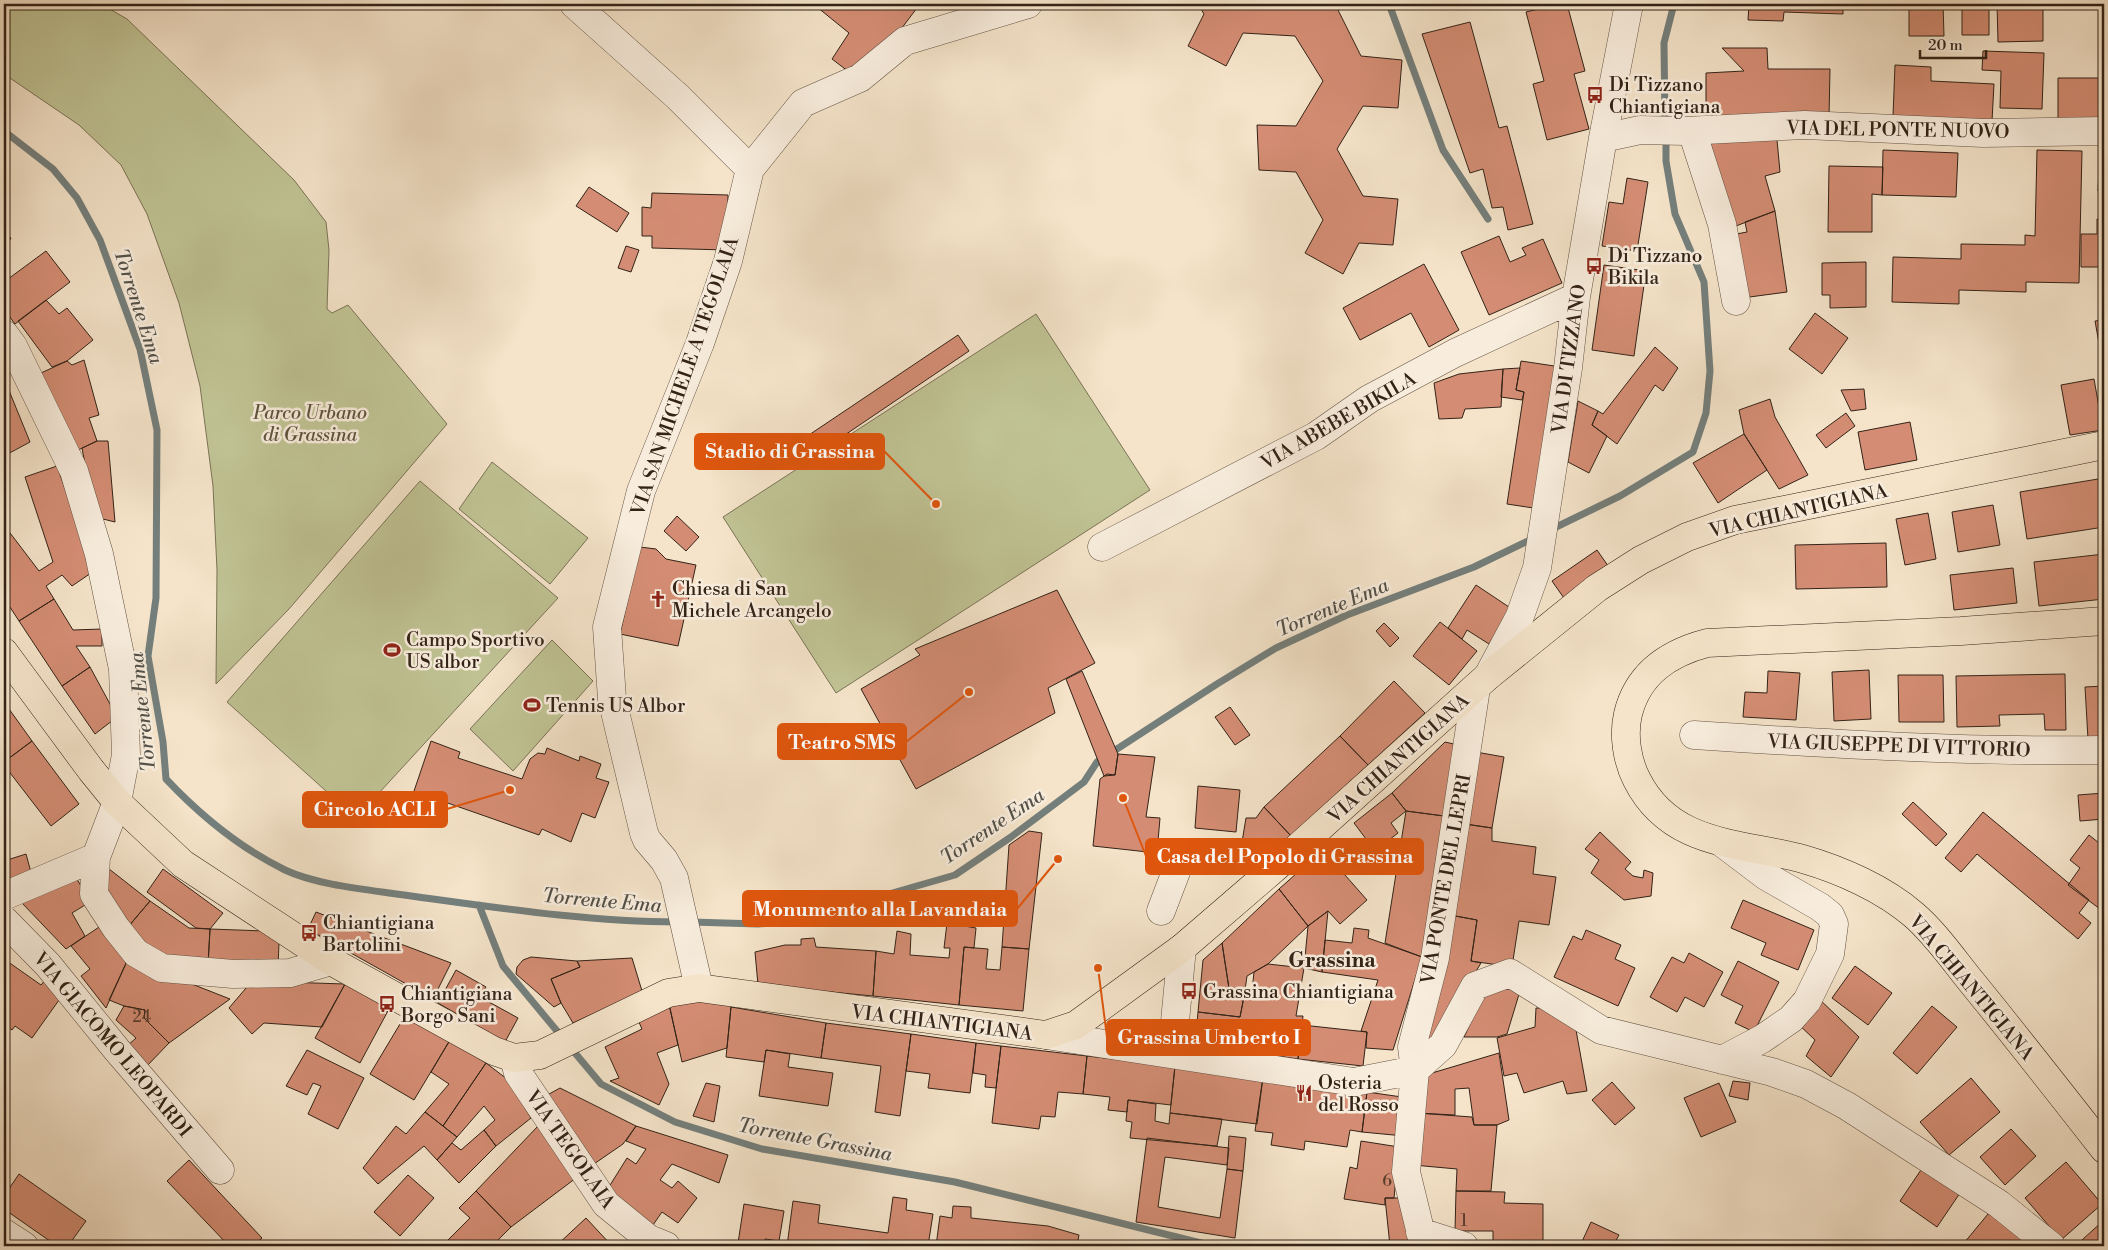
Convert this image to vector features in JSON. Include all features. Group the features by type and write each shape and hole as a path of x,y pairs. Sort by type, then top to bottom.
{"main road":[{"name":"VIA CHIANTIGIANA","path":"527,1057 580,1036 668,994 699,988 766,999 1046,1035 1076,1025 1182,948 1276,867 1482,682 1597,588 1641,560 1709,528 1744,518 2104,444"},
{"name":"VIA CHIANTIGIANA","path":"2104,622 1961,631 1726,640 1686,648 1669,656 1645,678 1630,705 1626,720 1626,739 1632,772 1656,810 1671,822 1691,832 1721,842 1803,859 1828,868 1884,895 1914,915 2104,1148"},
{"path":"4,652 91,770 117,802 183,864 331,961 433,1019 494,1051 527,1057"}],"street":[{"path":"574,4 678,97 750,169 803,104 860,78 905,41 1028,4"},
{"name":"VIA DI TIZZANO","path":"1482,682 1520,616 1537,568 1568,368 1576,297 1602,138 1629,4"},
{"name":"VIA DEL PONTE NUOVO","path":"1602,138 1640,130 1689,131 1805,125 1983,133 2104,132"},
{"path":"1689,131 1722,224 1736,301"},
{"name":"VIA SAN MICHELE A TEGOLAIA","path":"699,988 674,878 664,860 647,840 644,833 612,699 607,627 641,491 700,343 728,261 750,169"},
{"name":"VIA ABEBE BIKILA","path":"1102,547 1316,436 1369,399 1455,353 1576,297"},
{"path":"4,334 13,346 74,471 99,554 123,669 126,754 117,802 96,857 94,894 116,928 136,953 162,968 233,974 290,974 331,961"},
{"name":"VIA PONTE DEL LEPRI","path":"1422,1239 1406,1172 1415,1070 1412,1047 1435,958 1482,682"},
{"name":"VIA GIUSEPPE DI VITTORIO","path":"1694,735 1802,742 2038,751 2104,750"},
{"path":"1721,842 1766,876 1820,907 1830,915 1834,924 1830,954 1807,1001 1791,1019 1777,1029 1722,1060"},
{"path":"1160,911 1182,856"},
{"path":"4,896 96,857"},
{"name":"VIA GIACOMO LEOPARDI","path":"4,920 48,966 220,1170"},
{"path":"1172,1053 1182,948"},
{"path":"1046,1035 1354,1082 1415,1070 1443,1044 1474,986 1510,973 1601,1030 1772,1072 1806,1084 1847,1106 1999,1204 2051,1246"},
{"name":"VIA TEGOLAIA","path":"527,1057 518,1073 606,1204 649,1239 666,1246"},
{"path":"4,1233 24,1246"},
{"path":"1422,1239 1464,1246"}],"green space":[{"name":"Parco Urbano di Grassina","path":"4,4 101,4 127,19 294,180 326,222 329,250 327,309 332,313 348,305 447,424 289,609 216,684 217,570 213,486 200,386 179,303 147,214 121,165 79,125 4,74"},
{"path":"1036,314 1150,490 836,693 723,517"},
{"path":"492,462 588,538 550,584 459,509"},
{"name":"Campo Sportivo US albor","path":"420,481 558,598 356,818 227,702"},
{"name":"Tennis US Albor","path":"552,640 593,681 513,771 470,729"}],"building":[{"path":"819,4 920,4 895,37 853,75 832,59 849,33 817,7"},
{"path":"1198,4 1340,4 1337,8 1361,56 1402,60 1398,108 1363,106 1337,149 1363,196 1398,199 1393,245 1359,243 1343,274 1305,253 1323,220 1296,172 1259,170 1257,125 1296,126 1323,81 1295,36 1243,33 1226,66 1188,46 1204,14"},
{"path":"1558,4 1567,4 1585,71 1574,74 1589,129 1547,140 1533,84 1544,81 1526,12"},
{"path":"1749,4 1843,4 1843,14 1784,12 1783,21 1748,20"},
{"path":"1909,4 1943,4 1944,36 1909,36"},
{"path":"1962,4 1989,4 1989,35 1962,35"},
{"path":"1997,4 2043,4 2043,41 1998,42"},
{"path":"1470,22 1499,128 1507,126 1533,224 1508,230 1503,207 1492,208 1483,169 1470,173 1422,34"},
{"path":"1722,48 1767,48 1768,69 1830,69 1829,118 1706,116 1706,73 1744,71"},
{"path":"1983,51 2044,53 2042,109 2000,108 2001,71 1982,70"},
{"path":"2099,62 2104,62 2104,120 2058,120 2058,78 2100,78"},
{"path":"1895,65 1931,67 1931,81 1994,84 1992,121 1893,116"},
{"path":"1777,140 1780,172 1765,176 1775,211 1736,226 1704,142"},
{"path":"2100,144 2104,145 2104,191 2098,191"},
{"path":"1883,150 1958,153 1956,197 1882,195"},
{"path":"2037,150 2082,151 2079,283 2026,282 2026,292 1959,290 1959,304 1892,302 1893,257 1961,259 1961,244 2025,245 2025,235 2035,236"},
{"path":"1829,166 1883,167 1882,195 1872,194 1872,232 1828,232"},
{"path":"1627,178 1648,182 1637,251 1602,246 1609,202 1623,204"},
{"path":"589,187 629,213 617,232 576,206"},
{"path":"652,193 728,195 727,250 652,248 652,236 642,236 642,207 651,208"},
{"path":"1775,211 1787,292 1742,298 1731,235 1747,232 1745,222"},
{"path":"2097,219 2104,219 2104,267 2081,267 2081,234 2097,234"},
{"path":"4,233 11,238 4,249"},
{"path":"1499,236 1510,262 1526,255 1522,248 1543,239 1562,283 1489,315 1461,252"},
{"path":"626,246 639,250 631,272 618,268"},
{"path":"46,251 70,282 15,324 4,309 4,282"},
{"path":"1866,262 1866,307 1830,308 1830,295 1822,295 1822,263"},
{"path":"1424,264 1459,330 1429,347 1411,313 1360,340 1343,308"},
{"path":"1604,265 1646,271 1634,356 1592,350"},
{"path":"46,300 59,314 67,308 93,340 67,361 52,367 18,321"},
{"path":"1815,313 1848,338 1822,374 1789,349"},
{"path":"2104,320 2104,371 2095,321"},
{"path":"958,335 969,351 799,466 788,449"},
{"path":"1655,347 1678,368 1663,391 1655,385 1617,444 1592,425 1598,411 1603,414"},
{"path":"84,360 99,415 89,418 97,441 74,452 41,373 67,361 72,365"},
{"path":"1521,361 1561,367 1540,509 1507,504 1524,392 1516,390"},
{"path":"1520,368 1516,390 1524,392 1522,400 1501,397 1503,369"},
{"path":"1503,369 1501,407 1465,409 1462,418 1439,419 1434,383 1459,374"},
{"path":"2094,379 2103,430 2070,435 2061,385"},
{"path":"8,388 30,442 4,456 4,390"},
{"path":"1864,389 1866,409 1851,411 1841,390"},
{"path":"1770,399 1775,417 1808,475 1779,489 1744,434 1739,410"},
{"path":"1578,401 1598,411 1592,425 1607,436 1589,473 1568,462"},
{"path":"1846,413 1855,426 1826,448 1816,435"},
{"path":"1910,422 1917,460 1865,470 1858,432"},
{"path":"1744,434 1767,470 1718,503 1693,463"},
{"path":"97,441 108,441 115,522 95,517 82,448"},
{"path":"57,466 94,571 72,586 62,575 46,586 54,599 19,621 4,598 4,525 39,571 53,562 25,477"},
{"path":"2104,478 2104,527 2027,539 2020,492"},
{"path":"1993,505 2000,545 1958,552 1952,512"},
{"path":"1928,513 1936,559 1905,565 1896,519"},
{"path":"677,516 699,537 686,551 664,531"},
{"path":"1886,543 1887,587 1796,589 1795,545"},
{"name":"Chiesa di San Michele Arcangelo","path":"640,547 656,549 666,559 696,565 678,646 620,634"},
{"path":"1597,550 1611,570 1566,601 1552,581"},
{"path":"2104,554 2104,599 2039,606 2034,562"},
{"path":"2013,568 2017,603 1954,610 1950,575"},
{"path":"1476,585 1512,609 1489,644 1467,630 1462,639 1448,628"},
{"path":"1057,590 1095,663 1048,688 1055,713 916,789 861,689 920,655 915,649"},
{"path":"54,599 73,630 102,629 102,646 76,646 90,667 62,686 19,621"},
{"path":"1440,622 1477,651 1449,685 1413,656"},
{"path":"1384,623 1399,638 1390,647 1376,631"},
{"path":"90,667 117,717 95,734 62,686"},
{"path":"1869,670 1871,719 1834,721 1832,672"},
{"path":"1082,671 1118,754 1115,775 1104,776 1066,679"},
{"path":"1768,671 1800,673 1796,720 1743,717 1745,692 1767,693"},
{"path":"2065,674 2066,730 2045,730 2044,714 1999,715 2000,726 1957,727 1956,676"},
{"path":"1898,675 1943,675 1944,722 1899,722"},
{"path":"1394,681 1425,713 1368,765 1340,736"},
{"path":"2104,686 2104,738 2088,739 2085,687"},
{"path":"4,702 32,741 4,762"},
{"path":"1230,707 1250,735 1235,745 1215,717"},
{"path":"1340,736 1368,765 1291,836 1264,807"},
{"path":"32,741 79,804 51,826 4,765 4,762"},
{"path":"431,741 460,752 458,758 522,779 530,759 538,753 545,754 547,748 579,761 580,756 601,764 596,778 609,782 595,818 582,813 571,842 542,829 539,835 442,801 441,807 412,797"},
{"path":"1445,742 1458,745 1444,816 1406,811 1392,793"},
{"path":"1476,752 1504,757 1492,828 1465,824"},
{"path":"1118,754 1155,757 1146,817 1160,818 1157,853 1093,846 1100,779 1107,774 1115,775"},
{"path":"1198,786 1240,790 1236,832 1195,828"},
{"path":"1392,793 1406,811 1391,823 1398,833 1389,840 1396,848 1381,859 1354,823"},
{"path":"2104,793 2104,819 2080,821 2078,795"},
{"path":"1913,802 1947,834 1936,846 1902,814"},
{"path":"1264,807 1291,836 1263,859 1239,860 1246,818 1256,818"},
{"path":"1406,811 1444,816 1422,957 1385,943"},
{"path":"1983,812 2089,900 2079,913 2091,923 2078,939 1977,854 1961,872 1945,858"},
{"path":"1465,824 1492,828 1492,841 1536,847 1533,874 1556,877 1549,925 1519,921 1512,967 1471,961 1477,920 1450,915"},
{"path":"1029,831 1042,833 1029,949 1002,947 1009,845"},
{"path":"1600,832 1631,862 1625,869 1633,876 1643,878 1644,870 1653,873 1651,896 1624,900 1591,873 1599,860 1585,849"},
{"path":"2089,835 2104,847 2104,912 2068,885 2080,868 2070,860"},
{"path":"1323,850 1367,900 1340,924 1328,911 1308,926 1279,889"},
{"path":"26,854 32,876 4,885 4,861"},
{"path":"104,865 150,901 128,927 107,898"},
{"path":"163,869 223,913 210,929 196,928 147,892"},
{"path":"77,879 90,902 72,913 85,936 66,949 21,902"},
{"path":"1279,889 1308,926 1268,964 1247,976 1244,997 1230,995 1222,943"},
{"path":"1743,900 1814,930 1798,970 1761,955 1766,943 1731,928"},
{"path":"150,901 189,928 210,929 208,965 172,961 149,949 128,927"},
{"path":"1328,911 1322,972 1304,968 1308,926"},
{"path":"316,912 451,963 433,999 308,929"},
{"path":"1450,915 1477,920 1471,961 1481,963 1431,1046 1417,1046"},
{"path":"947,923 976,928 974,948 964,947 959,1005 873,996 876,951 894,954 897,931 911,934 910,955 949,958 950,948 944,948"},
{"path":"102,925 128,959 106,1008 81,976 90,969 71,946"},
{"path":"1354,928 1369,930 1368,938 1422,957 1393,1050 1366,1048 1367,1032 1361,1031 1378,980 1322,972 1325,940 1352,943"},
{"path":"210,929 265,931 279,942 278,968 208,965"},
{"path":"1586,930 1621,945 1615,959 1635,968 1618,1006 1554,977 1573,936 1582,940"},
{"path":"814,938 816,947 876,951 873,996 758,985 755,952 785,945 801,945 801,939"},
{"path":"1222,943 1230,995 1244,997 1240,1017 1198,1012 1203,960"},
{"path":"964,947 988,949 986,969 1000,970 1002,947 1029,949 1023,1011 959,1005"},
{"path":"1689,953 1723,972 1704,1007 1685,997 1677,1012 1650,997 1672,957 1684,963"},
{"path":"531,957 577,961 580,967 551,979 561,1003 554,1007 516,974 517,967 523,960"},
{"path":"632,958 642,991 573,1023 561,1003 551,979 580,967 577,961"},
{"path":"4,959 41,985 45,980 64,993 32,1038 15,1026 12,1030 4,1024"},
{"path":"128,959 230,999 169,1043 144,1018 145,1010 124,1006 109,1000"},
{"path":"1738,961 1779,982 1754,1032 1735,1023 1743,1006 1721,995"},
{"path":"1268,964 1304,968 1296,1016 1303,1016 1298,1059 1195,1044 1198,1012 1240,1017 1245,991 1252,991 1254,972"},
{"path":"1855,966 1892,993 1868,1025 1832,998"},
{"path":"456,970 486,987 480,997 518,1018 505,1042 438,1003"},
{"path":"252,981 345,984 322,1027 264,1023 252,1034 229,1008"},
{"path":"345,984 389,1009 360,1063 315,1038"},
{"path":"1492,986 1520,991 1507,1034 1497,1037 1464,1037 1483,997"},
{"path":"723,997 731,1007 727,1048 682,1062 669,1004"},
{"path":"1817,997 1859,1037 1831,1077 1806,1056 1815,1040 1796,1022"},
{"path":"669,1004 678,1045 657,1053 669,1084 659,1105 610,1081 619,1078 605,1047 642,1029 638,1020"},
{"path":"124,1006 145,1010 144,1018 169,1043 145,1068 126,1047 136,1038 116,1020"},
{"path":"1932,1006 1957,1027 1917,1074 1893,1053"},
{"path":"731,1007 826,1023 821,1058 766,1050 764,1062 726,1057"},
{"path":"1536,1008 1555,1008 1574,1019 1587,1091 1567,1094 1563,1081 1524,1093 1517,1073 1504,1076 1497,1038 1535,1027"},
{"path":"406,1014 450,1040 414,1100 370,1074"},
{"path":"826,1023 911,1034 900,1116 875,1112 881,1066 821,1058"},
{"path":"1302,1025 1367,1032 1363,1066 1298,1059"},
{"path":"911,1034 976,1043 970,1093 928,1088 930,1074 906,1071"},
{"path":"450,1040 486,1063 443,1126 425,1112 449,1084 431,1072"},
{"path":"976,1043 1001,1046 996,1088 985,1087 986,1075 973,1073"},
{"path":"1001,1046 1087,1056 1083,1094 1058,1092 1055,1117 1041,1116 1039,1129 992,1123"},
{"path":"307,1050 364,1078 338,1129 308,1114 321,1086 313,1083 307,1095 286,1086"},
{"path":"766,1050 790,1054 788,1067 833,1073 828,1106 759,1096"},
{"path":"1499,1053 1509,1120 1497,1125 1474,1125 1469,1088 1455,1089 1455,1115 1417,1113 1422,1076"},
{"path":"1087,1056 1175,1066 1171,1105 1128,1100 1127,1112 1108,1110 1110,1097 1083,1094"},
{"path":"486,1063 507,1079 531,1118 496,1146 484,1130 495,1120 484,1106 457,1137 443,1126"},
{"path":"1175,1066 1263,1077 1257,1124 1170,1113"},
{"path":"1263,1077 1367,1092 1362,1132 1350,1130 1347,1147 1305,1141 1304,1150 1271,1145 1273,1133 1255,1131"},
{"path":"1971,1078 2000,1112 1949,1155 1920,1122"},
{"path":"1733,1081 1750,1083 1748,1100 1729,1096"},
{"path":"1612,1082 1635,1108 1615,1125 1592,1100"},
{"path":"706,1083 720,1086 714,1122 693,1116"},
{"path":"1719,1083 1736,1122 1701,1137 1684,1098"},
{"path":"560,1088 636,1126 623,1144 591,1166 542,1098"},
{"path":"1367,1092 1409,1098 1404,1136 1362,1132"},
{"path":"1128,1100 1156,1104 1155,1121 1169,1124 1170,1113 1222,1119 1217,1146 1130,1138 1132,1122 1126,1121"},
{"path":"425,1112 457,1137 437,1160 424,1146 378,1184 363,1168 396,1126 406,1134"},
{"path":"1417,1113 1472,1117 1474,1125 1497,1125 1491,1191 1456,1191 1457,1169 1413,1165"},
{"path":"539,1125 576,1178 511,1227 476,1191"},
{"path":"636,1126 728,1155 719,1183 672,1164 660,1180 672,1188 678,1181 697,1198 678,1223 662,1212 653,1225 607,1190 627,1158 636,1164 646,1149 626,1141"},
{"path":"2011,1129 2036,1156 2005,1185 1980,1157"},
{"path":"484,1130 496,1146 459,1183 437,1160 452,1143 461,1150"},
{"path":"1229,1136 1246,1138 1243,1171 1227,1169"},
{"path":"1147,1138 1229,1148 1227,1165 1165,1157 1158,1207 1220,1218 1227,1169 1243,1171 1235,1238 1136,1222"},
{"path":"1361,1141 1399,1147 1394,1198 1385,1198 1385,1205 1344,1199 1350,1167 1357,1169"},
{"path":"189,1160 262,1238 253,1246 229,1246 167,1181"},
{"path":"2066,1162 2102,1204 2061,1240 2025,1198"},
{"path":"1923,1167 1960,1193 1937,1227 1900,1201"},
{"path":"19,1174 86,1221 68,1246 57,1246 4,1209 4,1196"},
{"path":"408,1175 434,1198 400,1236 374,1212"},
{"path":"476,1191 511,1227 492,1246 442,1246 470,1218 459,1208"},
{"path":"1456,1191 1505,1192 1504,1203 1543,1204 1543,1244 1493,1244 1493,1231 1455,1231"},
{"path":"893,1197 907,1199 906,1210 933,1214 928,1246 787,1246 793,1201 820,1205 818,1223 888,1233"},
{"path":"1385,1198 1404,1198 1417,1246 1390,1246"},
{"path":"744,1204 784,1211 779,1241 765,1239 764,1246 738,1243"},
{"path":"953,1206 971,1207 971,1218 1048,1226 1079,1235 1077,1246 936,1246 940,1216 952,1218"},
{"path":"1993,1208 2039,1246 1968,1246 1964,1243"},
{"path":"586,1218 612,1246 556,1246"},
{"path":"2104,1220 2104,1246 2087,1246 2082,1240"},
{"path":"1591,1222 1619,1235 1613,1246 1580,1246"}],"waterway":[{"path":"1389,4 1443,150 1488,219"},
{"name":"Torrente Ema","path":"1665,124 1664,43 1674,4"},
{"name":"Torrente Ema","path":"4,131 53,169 77,198 100,240 140,349 157,430 156,598 148,656 163,742 166,779 221,830 252,852 285,870 314,880 363,889 544,914 611,920 678,922"},
{"name":"Torrente Ema","path":"1550,530 1620,496 1693,452 1706,413 1710,371 1704,282 1675,214 1666,161 1666,135"},
{"name":"Torrente Ema","path":"691,922 758,924 811,920 861,902 955,875 1011,837 1084,782 1097,762 1276,648 1347,615 1474,567 1534,538"},
{"name":"Torrente Grassina","path":"479,905 503,966 562,1037"},
{"name":"Torrente Grassina","path":"570,1047 601,1084 675,1122 762,1149 955,1182 1213,1246"}],"place":[{"name":"Di Tizzano Chiantigiana","path":"1595,95"},
{"name":"Di Tizzano Bikila","path":"1594,266"},
{"name":"Stadio di Grassina","path":"936,504"},
{"name":"Chiesa di San Michele Arcangelo","path":"658,599"},
{"name":"Campo Sportivo US albor","path":"392,650"},
{"name":"Teatro SMS","path":"969,692"},
{"name":"Tennis US Albor","path":"532,705"},
{"name":"Circolo ACLI","path":"510,790"},
{"name":"Casa del Popolo di Grassina","path":"1123,798"},
{"name":"Monumento alla Lavandaia","path":"1058,859"},
{"name":"Chiantigiana Bartolini","path":"309,933"},
{"name":"Grassina Umberto I","path":"1098,968"},
{"name":"Grassina Chiantigiana","path":"1189,991"},
{"name":"Chiantigiana Borgo Sani","path":"387,1004"},
{"name":"Osteria del Rosso","path":"1304,1093"}],"district":[{"name":"Grassina","path":"1332,960"}]}
